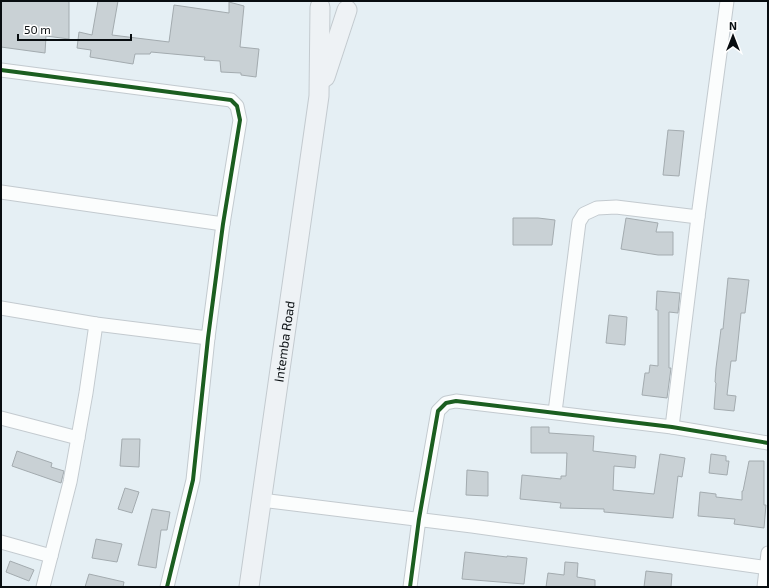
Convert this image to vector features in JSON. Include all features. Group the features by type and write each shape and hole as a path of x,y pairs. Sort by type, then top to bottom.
{"street":[{"path":"672,427 727,1"},
{"path":"320,96 318,4 333,12 352,5"},
{"path":"320,96 352,5"},
{"path":"1,70 231,100 237,106 240,120 223,224 208,338 193,480 167,587"},
{"name":"Intemba Road","path":"249,587 320,96"},
{"path":"1,192 223,224"},
{"path":"555,412 579,222 584,214 597,208 616,207 698,217"},
{"path":"1,308 96,324 208,338"},
{"path":"43,587 70,482 96,324"},
{"path":"410,587 438,411 446,403 456,401 555,412 672,427 768,443"},
{"path":"1,418 78,438"},
{"path":"262,500 420,519 767,568"},
{"path":"1,542 51,556"},
{"path":"764,587 768,553"}],"building":[{"path":"1,1 69,1 69,39 46,36 45,53 1,47"},
{"path":"98,1 118,1 112,35 169,42 174,5 229,13 229,2 244,6 240,47 259,49 256,77 241,75 241,73 221,72 220,61 204,60 205,57 151,52 150,54 135,54 133,64 90,57 91,50 77,48 79,32 92,35"},
{"path":"668,130 684,131 679,176 663,175"},
{"path":"513,218 555,220 552,245 513,245"},
{"path":"626,218 658,223 656,232 673,232 673,255 658,255 621,249"},
{"path":"728,278 749,280 745,313 741,313 736,361 731,361 727,395 736,396 734,411 714,409 716,368 721,329 723,329"},
{"path":"657,291 680,293 678,313 669,312 669,368 671,368 667,398 642,395 645,373 649,373 650,365 658,366 658,310 656,310"},
{"path":"609,315 627,317 625,345 606,343"},
{"path":"531,427 549,427 549,433 594,436 593,451 636,456 635,468 614,466 613,490 654,494 660,454 685,458 682,477 678,476 673,518 604,512 604,509 560,508 561,503 520,499 522,475 561,479 561,476 566,476 567,453 531,453"},
{"path":"122,439 140,439 139,467 120,466"},
{"path":"17,451 52,463 51,467 64,471 61,483 12,466"},
{"path":"711,454 726,456 726,461 729,461 727,475 709,473"},
{"path":"749,461 764,461 764,505 766,505 764,528 734,524 735,519 698,516 700,492 716,494 716,497 742,500 742,491"},
{"path":"467,470 488,472 488,496 466,495"},
{"path":"125,488 139,492 132,513 118,509"},
{"path":"152,509 170,512 167,530 161,530 156,568 138,565"},
{"path":"96,539 122,544 117,562 92,558"},
{"path":"465,552 527,558 524,584 462,579"},
{"path":"10,561 34,570 29,581 6,572"},
{"path":"565,562 578,563 577,577 595,580 595,587 546,587 548,573 564,575"},
{"path":"646,571 672,574 671,587 644,587"},
{"path":"89,574 124,582 123,587 85,587"}],"cycle path":[{"path":"1,70 231,100 237,106 240,120 223,224 208,338 193,480 167,587"},
{"path":"410,587 419,519 438,411 446,403 456,401 672,427 768,443"}]}
